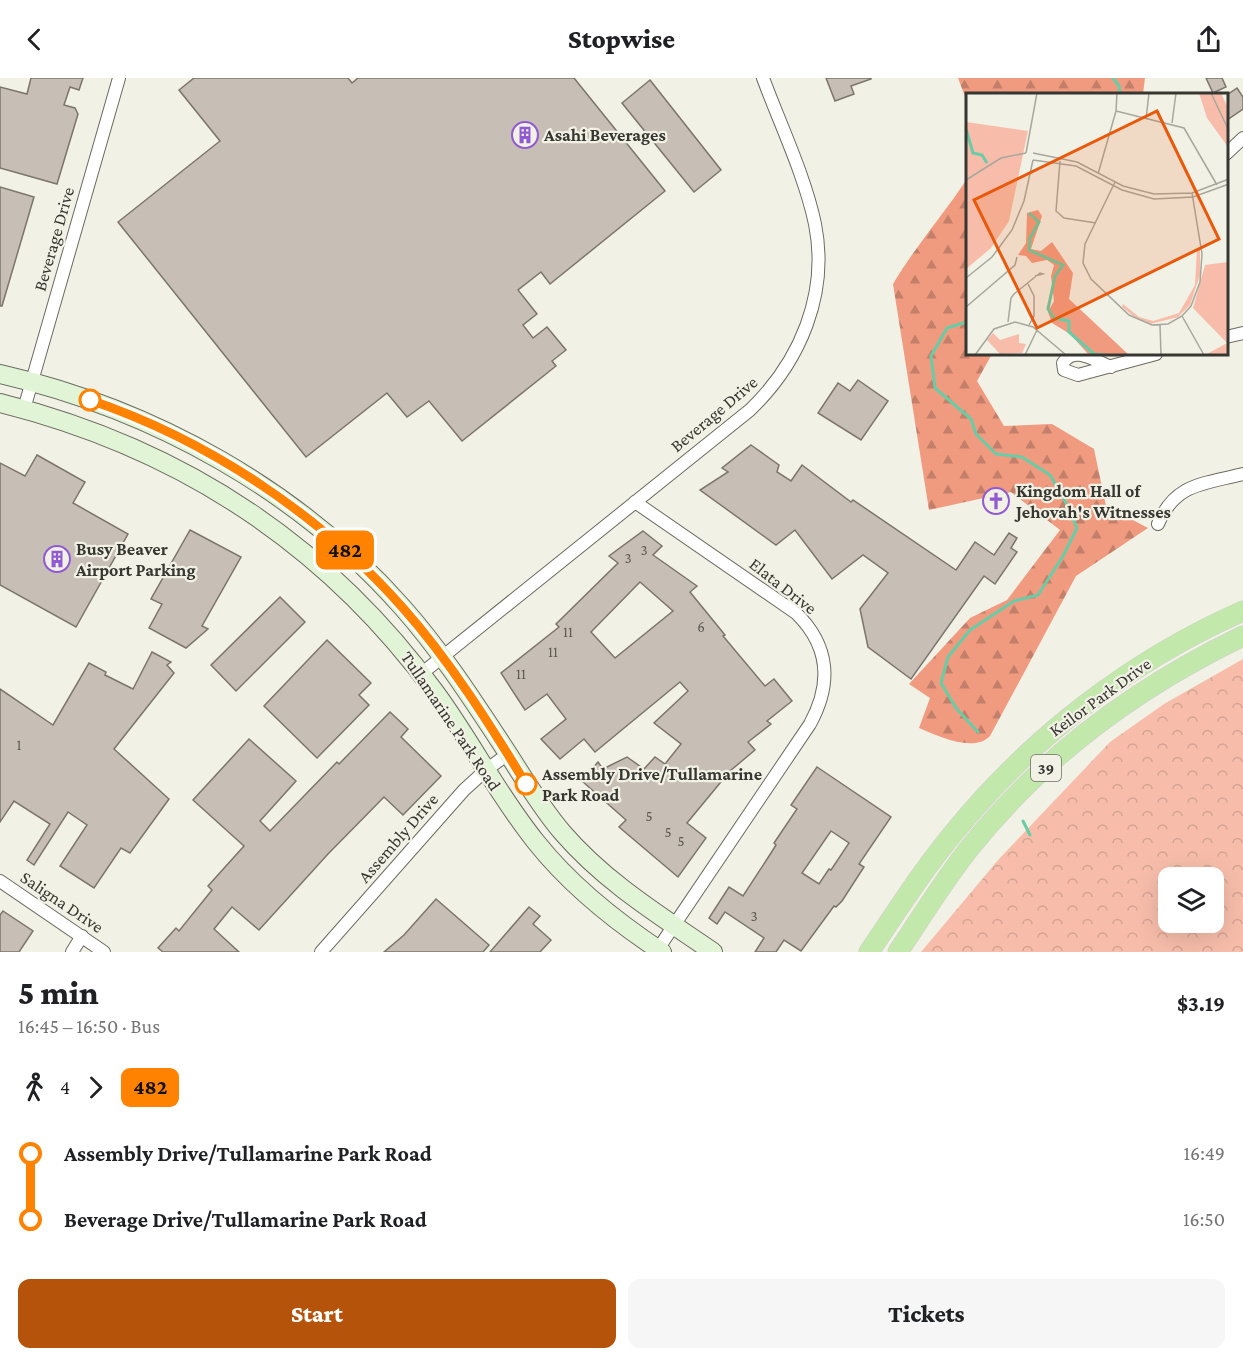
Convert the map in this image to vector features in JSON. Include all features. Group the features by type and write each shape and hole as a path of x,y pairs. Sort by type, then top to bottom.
{"main road":[{"name":"Keilor Park Drive","path":"869,952 918,879 957,828 999,781 1042,740 1099,694 1135,669 1187,638 1243,611"},
{"name":"Keilor Park Drive","path":"898,952 968,850 1035,778 1090,729 1144,691 1184,666 1243,636"}],"street":[{"name":"Beverage Drive","path":"24,409 119,78"},
{"name":"Beverage Drive","path":"422,674 763,398 790,363 812,312 818,272 815,226 763,78"},
{"path":"1228,153 1243,138"},
{"path":"1228,337 1243,333"},
{"path":"1111,367 1149,356"},
{"name":"Tullamarine Park Road","path":"0,374 32,382 140,419 195,446 246,476 297,512 364,567 403,608 442,657 531,790 576,847 613,882 713,952"},
{"name":"Tullamarine Park Road","path":"0,403 93,431 132,446 189,474 235,502 291,542 336,580 385,629 422,674 525,829 557,867 605,911 660,951"},
{"path":"1158,524 1166,506 1179,493 1243,474"},
{"name":"Elata Drive","path":"635,502 796,613 817,641 825,672 823,694 810,724 673,926 660,951"},
{"name":"Assembly Drive","path":"321,952 464,790 508,754"},
{"name":"Saligna Drive","path":"0,881 104,952"},
{"path":"72,952 82,936"}],"green space":[{"path":"958,78 1145,78 1143,93 966,93 966,99"},
{"path":"966,180 966,356 991,356 977,381 1004,426 1052,424 1094,449 1106,506 1148,528 1076,576 990,736 975,743 956,741 919,728 930,698 909,684 970,618 1007,600 1060,530 1011,492 929,510 893,284"},
{"path":"1243,659 1243,952 921,952 999,859 1110,742 1164,704"}],"building":[{"path":"31,78 83,78 79,90 70,87 64,105 75,108 78,114 57,184 0,168 0,87 27,94"},
{"path":"194,78 348,78 352,83 358,78 574,78 665,191 550,284 541,272 518,290 537,314 523,325 533,338 547,327 566,350 552,361 556,366 462,441 429,401 407,417 387,393 306,457 118,222 220,141 179,90"},
{"path":"826,78 871,79 851,86 854,94 835,101"},
{"path":"1206,78 1222,78 1226,87 1213,93"},
{"path":"650,80 721,170 694,192 622,103"},
{"path":"1237,88 1243,97 1243,109 1228,119 1228,94"},
{"path":"0,187 34,197 2,306 0,306"},
{"path":"858,380 888,401 861,440 818,413 838,383 850,391"},
{"path":"751,445 779,465 777,472 791,481 802,465 851,502 853,500 956,570 975,542 994,555 1009,533 1017,538 1011,548 1017,552 995,584 984,576 911,679 868,647 860,609 888,573 863,555 832,579 795,530 776,545 700,490 728,472 722,468"},
{"name":"Busy Beaver Airport Parking","path":"37,455 85,482 73,503 128,534 76,627 0,585 0,463 25,476"},
{"path":"190,530 241,557 202,626 208,629 186,648 149,628 162,604 151,599"},
{"path":"643,531 662,546 653,555 697,586 690,592 725,635 723,636 765,686 774,679 792,701 767,721 771,724 748,742 755,750 730,771 687,823 706,838 678,877 619,827 626,820 582,781 598,762 603,769 627,757 644,769 655,757 665,764 681,744 654,723 688,691 680,682 595,752 584,739 560,759 541,739 566,719 547,694 525,710 501,673 559,627 556,624 618,563 609,556","holes":["640,582 673,611 615,658 591,632"]},
{"path":"280,597 305,622 236,691 211,665"},
{"path":"327,640 371,683 359,695 369,705 317,758 264,706"},
{"path":"152,652 171,662 167,665 174,673 114,749 169,799 130,853 121,848 94,888 60,866 87,825 68,812 34,865 27,860 50,824 14,801 0,822 0,689 53,725 89,663 106,672 105,675 133,689"},
{"path":"390,712 408,729 401,737 441,776 403,815 384,797 259,930 232,907 214,929 239,952 163,952 158,948 176,928 179,931 212,890 208,886 244,846 193,800 249,739 296,781 260,821 270,831 337,762 339,764"},
{"path":"817,767 891,817 859,864 864,867 842,901 836,907 834,906 801,951 784,940 776,952 755,952 764,938 725,912 717,924 709,918 729,887 743,896 797,809 791,805","holes":["831,831 849,843 819,884 802,873"]},
{"path":"436,899 489,945 483,952 384,952 404,935"},
{"path":"529,907 540,916 533,924 551,940 540,952 490,952"},
{"path":"3,911 33,931 19,952 0,952 0,915"}],"waterway":[{"path":"1113,78 1119,86 1120,93"},
{"path":"966,322 947,328 931,356 935,388 971,419 976,434 996,454 1022,457 1050,475 1077,528 1063,556 1038,595 1014,601 970,630 948,657 941,683 956,708 978,732"},
{"path":"1023,821 1030,835"}],"bus line":[{"name":"482","path":"90,400 171,433 246,476 297,512 364,567 422,630 474,702 526,784"}],"place":[{"name":"Asahi Beverages","path":"525,135"},
{"name":"Kingdom Hall of Jehovah's Witnesses","path":"996,501"},
{"name":"Busy Beaver Airport Parking","path":"57,559"},
{"name":"Assembly Drive/Tullamarine Park Road","path":"526,784"}]}
